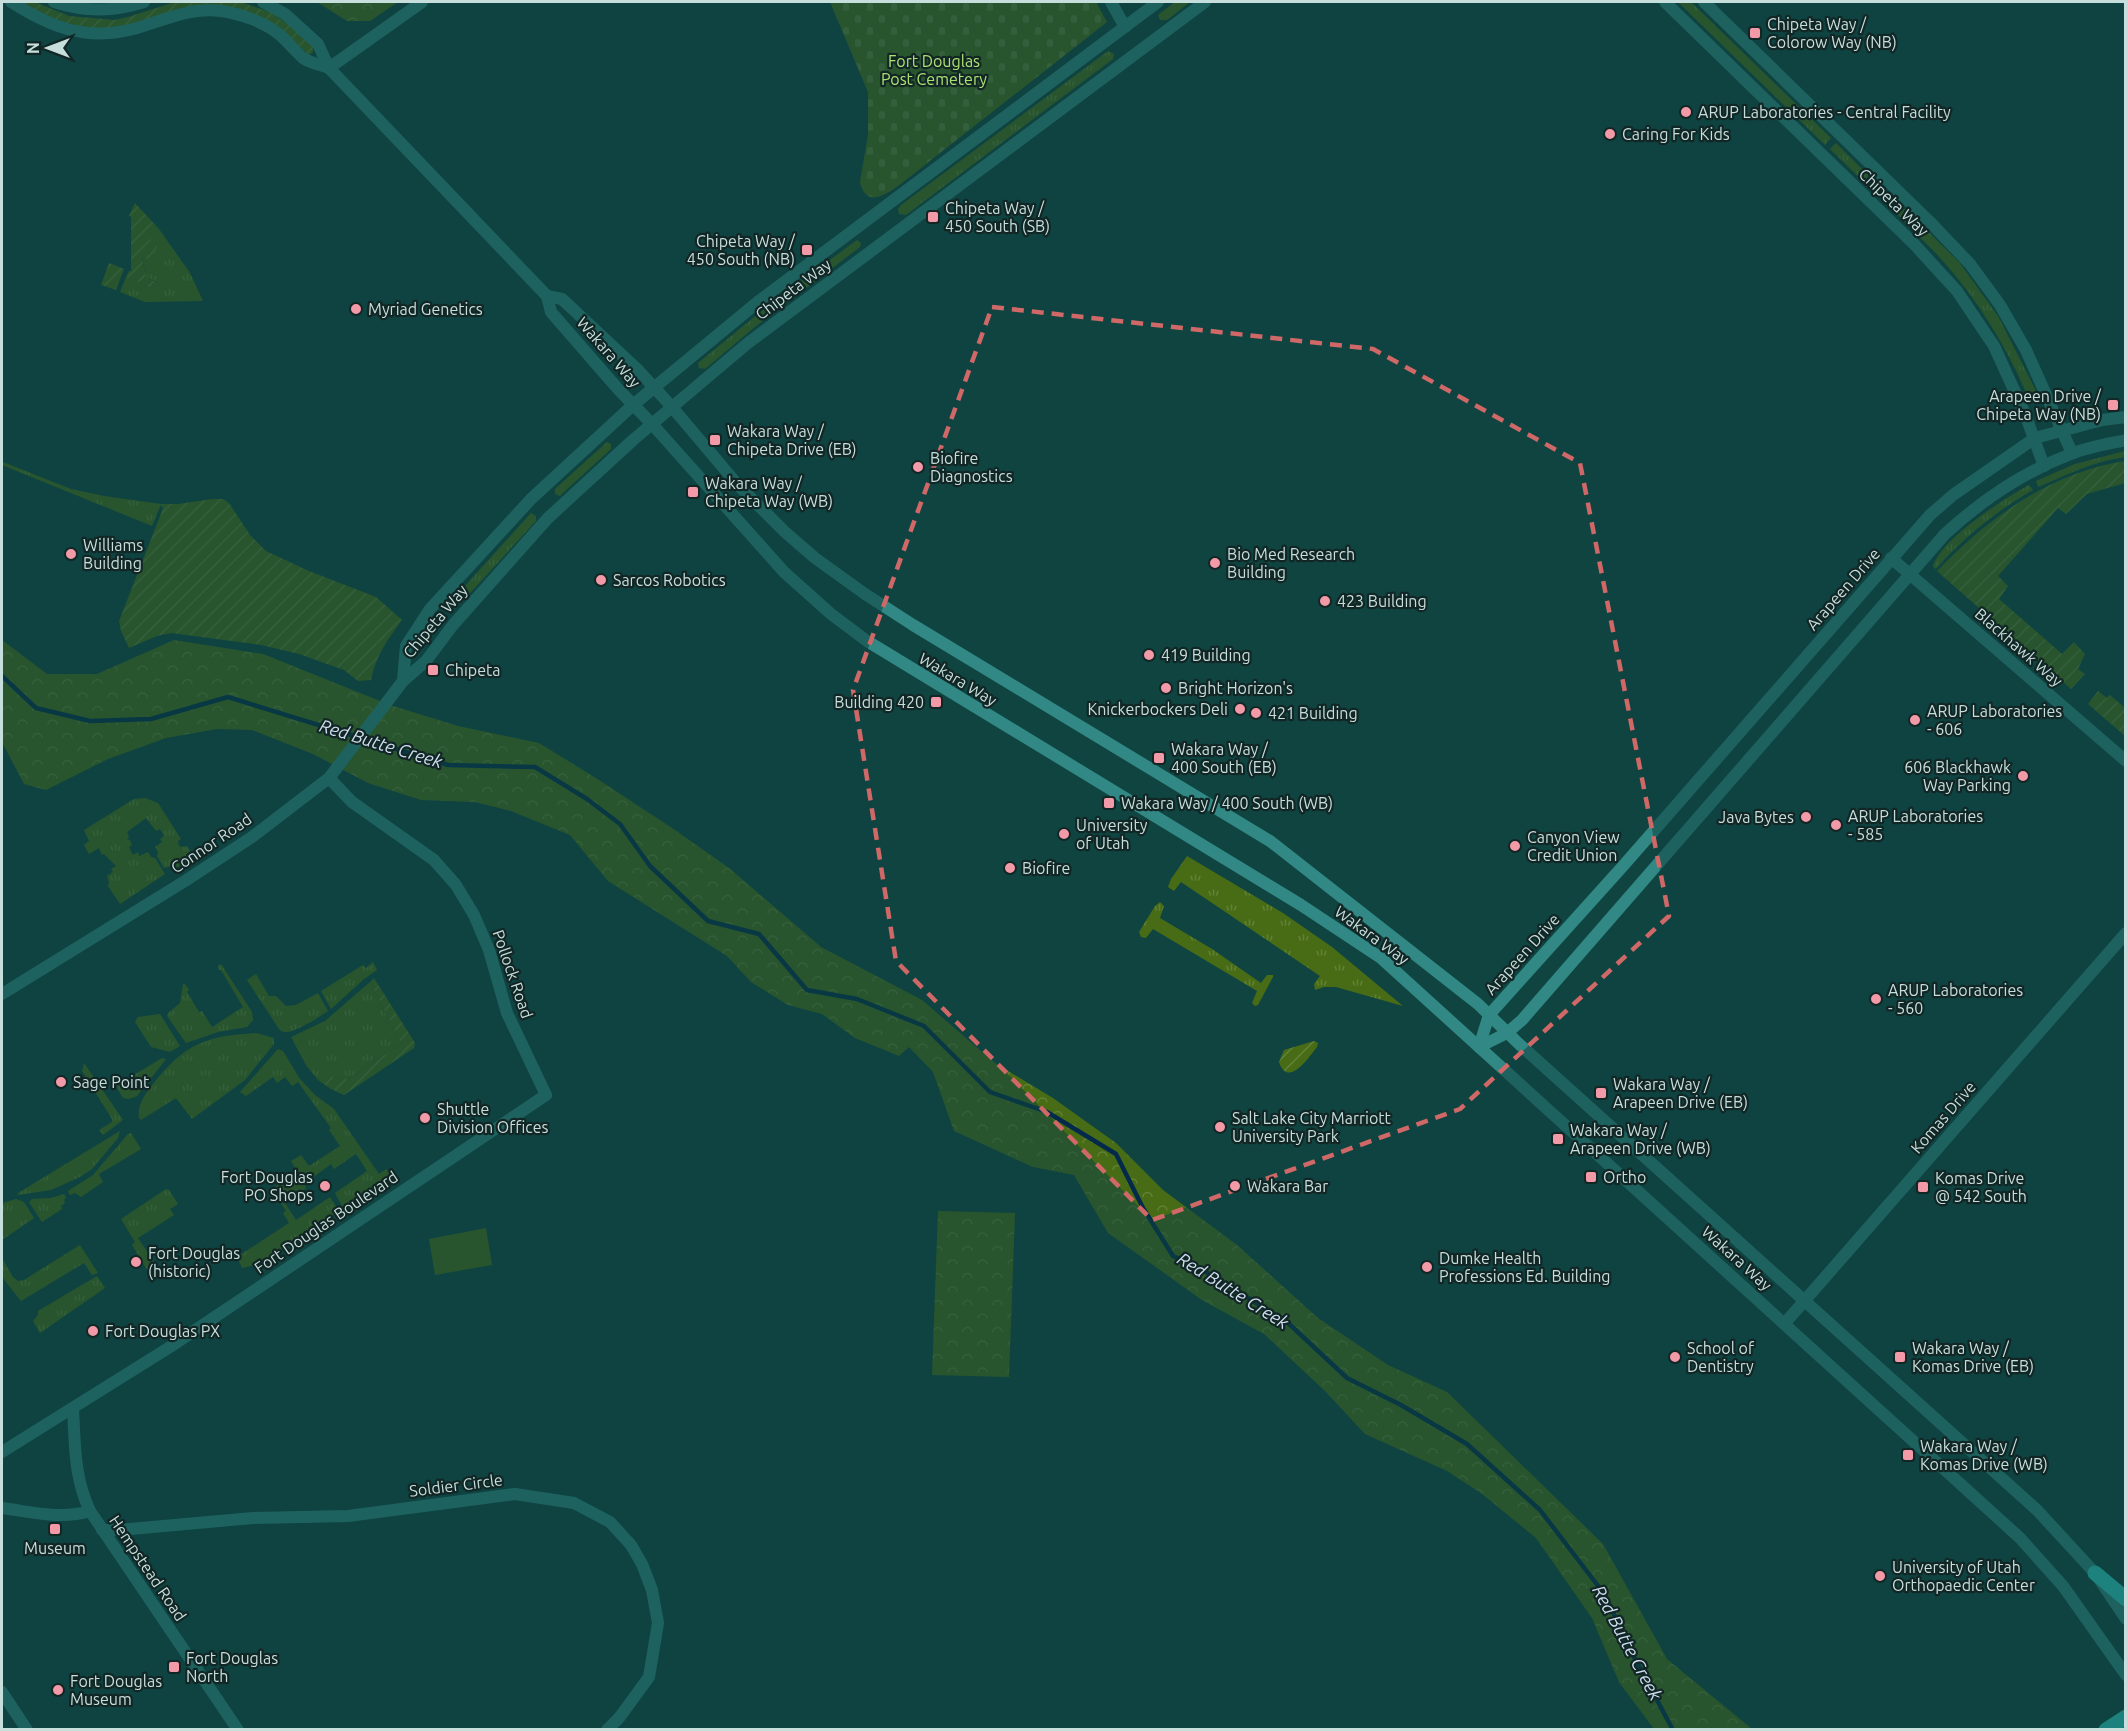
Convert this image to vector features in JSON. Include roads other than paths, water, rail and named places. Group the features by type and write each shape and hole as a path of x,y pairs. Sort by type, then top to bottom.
{"main road":[{"path":"2095,1573 2126,1599"},
{"path":"2106,1730 2126,1717"}],"street":[{"name":"Wakara Way","path":"11,2 49,24 87,33 119,32 188,12 232,13 262,24 277,33 304,59 328,68"},
{"path":"54,2 82,9 113,10 144,2"},
{"name":"Wakara Way","path":"263,2 285,14 318,44 328,68 547,296 551,312 784,572 851,630 885,654 1300,905 1381,958 2020,1538 2063,1586 2126,1675"},
{"path":"328,68 422,2"},
{"path":"1111,2 1125,27"},
{"name":"Chipeta Way","path":"404,681 406,646 430,609 531,499 633,405 759,301 1158,2"},
{"name":"Chipeta Way","path":"404,681 426,661 453,625 548,518 652,423 748,343 1205,2"},
{"name":"Chipeta Way","path":"1665,2 1936,267 1969,308 1994,346 2035,438 2044,466"},
{"name":"Chipeta Way","path":"1704,2 1930,222 1970,264 2013,326 2026,350 2072,453"},
{"name":"Wakara Way","path":"547,296 562,299 655,387 762,510 815,558 841,578 1270,841 1489,1015 2029,1503 2095,1573 2126,1619"},
{"name":"Arapeen Drive","path":"1479,1047 1489,1015 1930,516 1953,495 2035,438 2062,429 2126,417"},
{"path":"1479,1047 1507,1033 1522,1020 1945,534 1985,500 2012,482 2072,453 2126,440"},
{"name":"Blackhawk Way","path":"1891,558 2126,760"},
{"name":"Connor Road","path":"2,994 252,837 330,778 404,681"},
{"name":"Pollock Road","path":"330,778 352,802 434,860 456,885 474,915 489,950 507,1012 546,1095"},
{"name":"Komas Drive","path":"1785,1323 2126,933"},
{"name":"Fort Douglas Boulevard","path":"2,1452 180,1340 546,1095"},
{"name":"Hempstead Road","path":"73,1409 78,1477 82,1494 90,1511 238,1730"},
{"name":"Soldier Circle","path":"102,1530 253,1518 348,1516 515,1494 574,1503 610,1522 632,1545 652,1590 658,1623 648,1677 619,1719 607,1730"},
{"path":"2,1508 61,1516 74,1516 90,1511"},
{"path":"2,1692 27,1730"}],"waterway":[{"name":"Red Butte Creek","path":"2,676 36,708 90,721 151,719 228,697 448,765 535,767 587,799 620,824 650,866 708,921 759,934 807,990 857,999 924,1026 990,1092 1047,1112 1116,1154 1143,1208 1173,1256 1206,1272 1287,1322 1347,1378 1401,1405 1467,1444 1540,1510 1605,1595 1634,1657 1673,1730"}],"place":[{"name":"Chipeta Way / Colorow Way (NB)","path":"1755,33"},
{"name":"ARUP Laboratories - Central Facility","path":"1686,112"},
{"name":"Caring For Kids","path":"1610,134"},
{"name":"Chipeta Way / 450 South (SB)","path":"933,217"},
{"name":"Chipeta Way / 450 South (NB)","path":"807,250"},
{"name":"Myriad Genetics","path":"356,309"},
{"name":"Arapeen Drive / Chipeta Way (NB)","path":"2113,405"},
{"name":"Wakara Way / Chipeta Drive (EB)","path":"715,440"},
{"name":"Biofire Diagnostics","path":"918,467"},
{"name":"Wakara Way / Chipeta Way (WB)","path":"693,492"},
{"name":"Williams Building","path":"71,554"},
{"name":"Bio Med Research Building","path":"1215,563"},
{"name":"Sarcos Robotics","path":"601,580"},
{"name":"423 Building","path":"1325,601"},
{"name":"419 Building","path":"1149,655"},
{"name":"Chipeta","path":"433,670"},
{"name":"Bright Horizon's","path":"1166,688"},
{"name":"Building 420","path":"936,702"},
{"name":"Knickerbockers Deli","path":"1240,709"},
{"name":"421 Building","path":"1256,713"},
{"name":"ARUP Laboratories - 606","path":"1915,720"},
{"name":"Wakara Way / 400 South (EB)","path":"1159,758"},
{"name":"606 Blackhawk Way Parking","path":"2023,776"},
{"name":"Wakara Way / 400 South (WB)","path":"1109,803"},
{"name":"Java Bytes","path":"1806,817"},
{"name":"ARUP Laboratories - 585","path":"1836,825"},
{"name":"University of Utah","path":"1064,834"},
{"name":"Canyon View Credit Union","path":"1515,846"},
{"name":"Biofire","path":"1010,868"},
{"name":"ARUP Laboratories - 560","path":"1876,999"},
{"name":"Sage Point","path":"61,1082"},
{"name":"Wakara Way / Arapeen Drive (EB)","path":"1601,1093"},
{"name":"Shuttle Division Offices","path":"425,1118"},
{"name":"Salt Lake City Marriott University Park","path":"1220,1127"},
{"name":"Wakara Way / Arapeen Drive (WB)","path":"1558,1139"},
{"name":"Ortho","path":"1591,1177"},
{"name":"Fort Douglas PO Shops","path":"325,1186"},
{"name":"Wakara Bar","path":"1235,1186"},
{"name":"Komas Drive @ 542 South","path":"1923,1187"},
{"name":"Fort Douglas (historic)","path":"136,1262"},
{"name":"Dumke Health Professions Ed. Building","path":"1427,1267"},
{"name":"Fort Douglas PX","path":"93,1331"},
{"name":"School of Dentistry","path":"1675,1357"},
{"name":"Wakara Way / Komas Drive (EB)","path":"1900,1357"},
{"name":"Wakara Way / Komas Drive (WB)","path":"1908,1455"},
{"name":"Museum","path":"55,1529"},
{"name":"University of Utah Orthopaedic Center","path":"1880,1576"},
{"name":"Fort Douglas North","path":"174,1667"},
{"name":"Fort Douglas Museum","path":"58,1690"}],"park label":[{"name":"Fort Douglas Post Cemetery","path":"934,70"}]}
